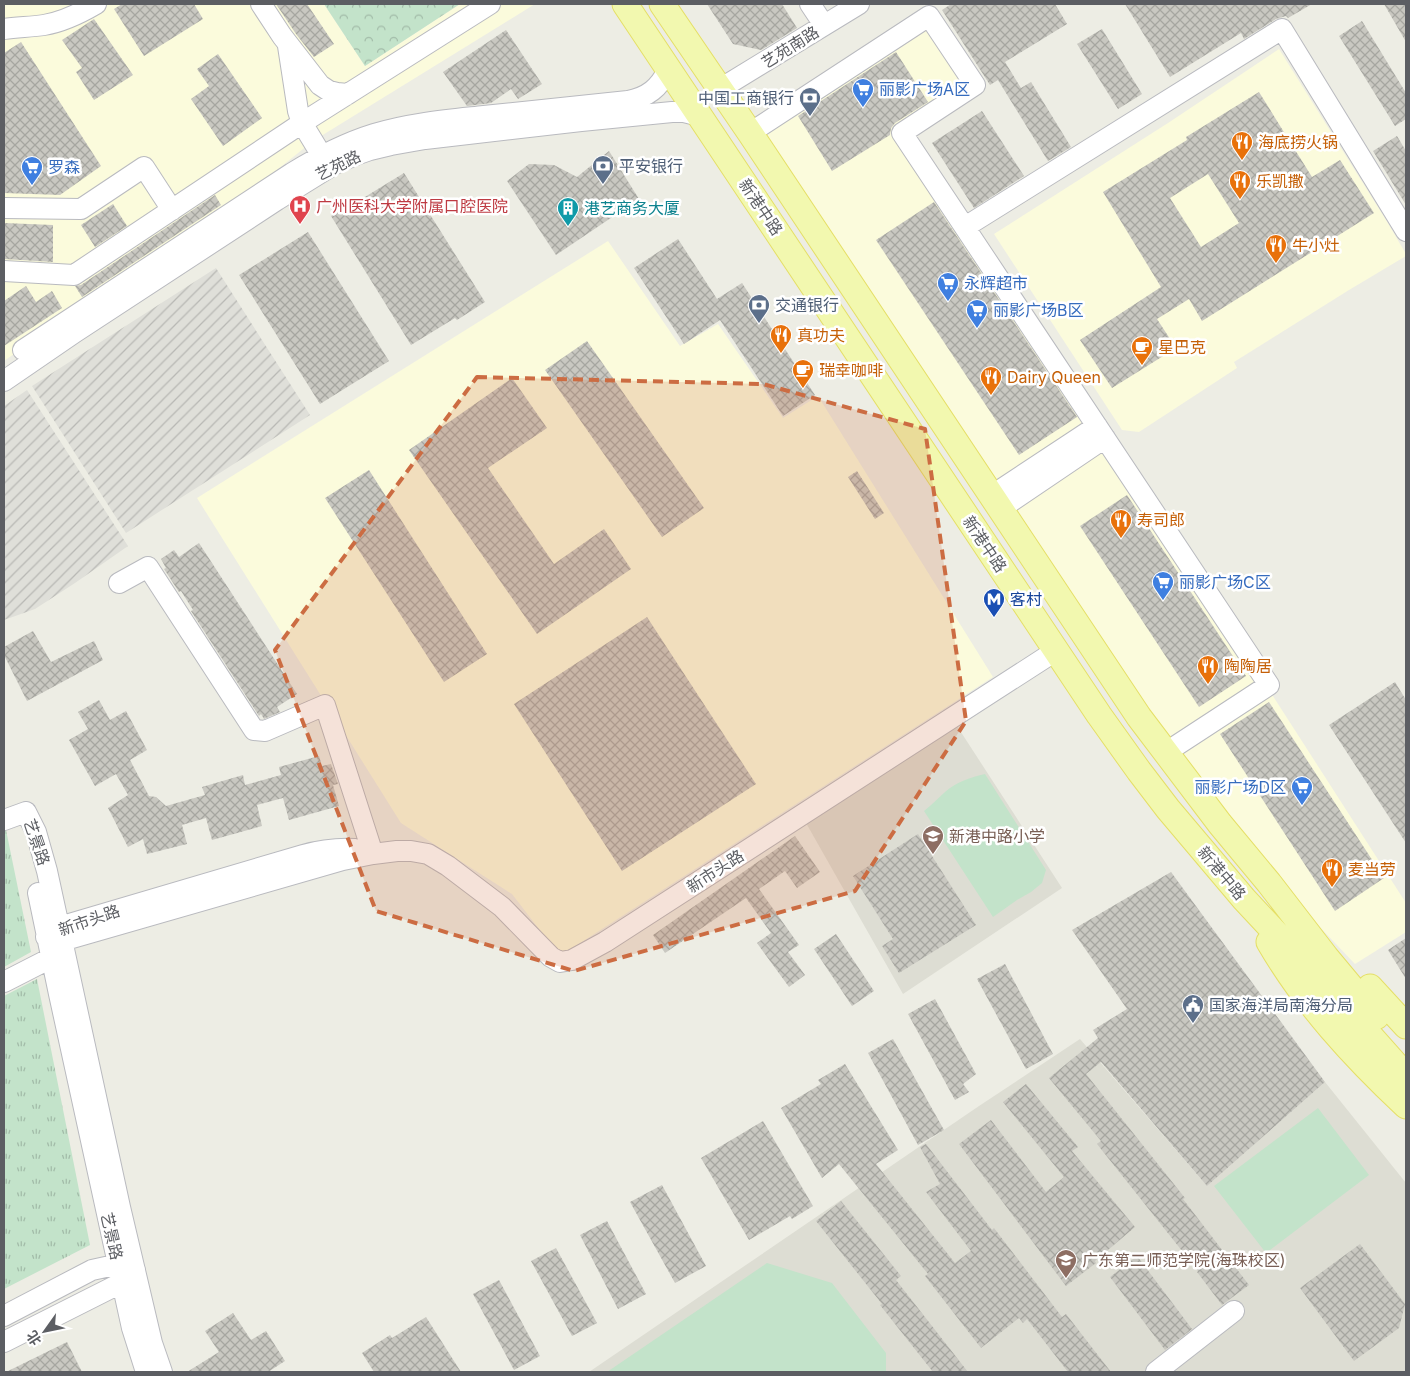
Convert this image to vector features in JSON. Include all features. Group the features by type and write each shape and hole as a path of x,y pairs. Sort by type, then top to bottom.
{"main road":[{"name":"新港中路","path":"626,4 668,70 1139,771 1168,809 1244,899 1406,1076"},
{"name":"新港中路","path":"662,4 1124,695 1165,753 1342,977 1406,1050"},
{"path":"1269,883 1406,1025"},
{"path":"1244,899 1277,957 1305,996 1352,1052 1406,1106"},
{"path":"1383,1084 1406,1117"}],"street":[{"path":"4,29 56,23 79,14 96,4"},
{"path":"261,4 287,44 298,111 302,123 322,156"},
{"path":"4,271 74,275 302,123 490,4"},
{"path":"810,4 824,25"},
{"name":"艺苑南路","path":"720,89 860,4"},
{"path":"750,133 929,16 975,85 902,133 1269,685 1165,753"},
{"path":"965,227 1282,29 1406,231"},
{"path":"282,36 320,85 329,91 348,94"},
{"name":"艺苑路","path":"4,364 292,173 322,156 359,139 401,127 628,101 641,98 657,87 668,70"},
{"name":"艺苑路","path":"4,381 277,200 335,164 353,156 391,145 425,139 672,112 684,112 700,116"},
{"path":"4,208 81,209 144,167 172,210"},
{"path":"996,502 1101,432"},
{"path":"119,583 148,566 254,730 265,731 325,705 373,854"},
{"name":"新市头路","path":"56,935 343,860 373,854 412,851 428,854 448,866 502,908 551,957 560,962 572,960 605,942 1057,650"},
{"name":"艺景路","path":"4,820 26,812 27,835 56,935 125,1272 132,1328 146,1372"},
{"name":"艺景路","path":"56,935 51,958 125,1272 162,1372"},
{"path":"4,982 51,958"},
{"path":"4,1316 92,1270 125,1272"},
{"path":"4,1342 125,1272"},
{"path":"1156,1372 1234,1311"}],"highlighted area":[{"path":"477,377 763,384 925,429 966,721 855,891 574,971 376,911 275,650"}],"shaded area":[{"path":"4,4 324,4 365,66 460,4 535,4 313,141 226,211 85,304 4,361"},
{"path":"933,12 982,89 913,136 1406,903 1406,932 1355,964 1273,878 1213,807 755,126"},
{"path":"1279,49 1386,220 1406,256 1234,362 1237,368 1139,432 1122,430 994,234 1168,123"},
{"path":"608,241 680,346 718,324 783,418 818,396 993,677 560,956 512,894 401,823 197,498"},
{"path":"216,268 310,415 126,533 32,386"},
{"path":"27,390 128,546 35,609 4,620 4,406"},
{"name":"新港中路小学","path":"957,726 1062,888 903,994 806,823"},
{"name":"广东第二师范学院(海珠校区)","path":"1080,1039 1207,1186 1325,1082 1406,1183 1406,1372 589,1372 979,1106"}],"green space":[{"path":"324,4 460,4 365,66"},
{"path":"985,774 1046,870 1042,883 993,917 924,811 954,785 969,778"},
{"path":"4,826 31,952 4,967"},
{"path":"37,979 90,1245 4,1289 4,996"},
{"path":"1318,1108 1369,1175 1266,1253 1214,1186"},
{"path":"767,1263 832,1283 886,1353 886,1372 607,1372"}],"building":[{"path":"122,4 194,4 203,19 144,56 114,9"},
{"path":"276,4 307,4 334,44 314,57"},
{"path":"707,4 782,4 797,28 761,50 733,44"},
{"path":"951,4 1055,4 1067,24 1005,62 1021,88 1031,82 1071,147 1048,161 998,80 990,85 942,10"},
{"path":"1125,4 1312,4 1288,18 1286,16 1276,19 1244,39 1241,33 1170,77"},
{"path":"1384,4 1406,4 1406,42"},
{"path":"94,19 133,75 94,100 76,72 82,68 62,40"},
{"path":"1362,21 1406,93 1406,119 1395,126 1339,36"},
{"path":"1102,29 1142,94 1118,109 1077,44"},
{"path":"506,30 542,84 518,99 511,89 491,103 467,106 443,72"},
{"path":"21,42 101,166 60,195 4,193 4,53"},
{"name":"丽影广场A区","path":"896,52 928,102 895,123 891,128 890,135 832,171 798,116"},
{"path":"218,54 262,118 223,146 191,99 209,86 197,69"},
{"path":"1259,92 1312,177 1340,160 1374,213 1202,321 1189,299 1157,319 1176,348 1112,388 1080,340 1161,287 1103,192 1187,140 1186,137","holes":["1208,174 1239,223 1201,247 1170,198"]},
{"path":"982,111 1024,176 974,208 932,143"},
{"path":"1397,136 1406,151 1406,205 1373,151"},
{"name":"港艺商务大厦","path":"609,151 639,199 556,255 507,181 529,164 554,165 577,177"},
{"path":"404,173 485,302 411,345 331,216"},
{"path":"215,195 221,205 82,297 75,286 81,285"},
{"name":"丽影广场B区","path":"934,202 1077,417 1019,455 876,240"},
{"path":"113,204 127,226 95,247 81,225"},
{"path":"4,223 53,225 53,262 4,259"},
{"path":"308,232 389,361 320,404 239,275"},
{"path":"678,239 717,299 742,283 815,395 783,416 720,320 684,344 634,268"},
{"path":"26,286 36,302 52,291 62,308 4,346 4,301"},
{"path":"587,341 704,508 662,537 545,370"},
{"path":"512,378 547,428 488,468 554,564 604,529 631,569 537,634 409,450"},
{"path":"369,470 487,654 444,682 325,498"},
{"path":"857,471 884,513 875,519 848,477"},
{"name":"丽影广场C区","path":"1127,495 1246,676 1199,707 1080,526"},
{"path":"199,543 297,694 277,707 280,712 264,719 261,714 259,716 191,611 193,610 181,591 179,592 164,569 166,568 161,559 174,550 179,557"},
{"path":"647,617 756,784 622,871 514,704"},
{"path":"33,631 51,662 94,641 103,660 27,701 4,655 4,647"},
{"path":"1395,682 1406,700 1406,843 1329,725"},
{"path":"99,700 110,720 126,711 147,750 130,760 149,796 156,797 166,806 205,795 202,787 243,775 245,785 281,775 279,767 319,756 322,766 331,764 338,784 333,785 339,806 289,820 283,798 257,805 262,826 212,840 206,818 182,825 187,844 147,854 143,839 128,847 108,808 128,795 116,774 95,786 69,740 88,729 78,712"},
{"name":"丽影广场D区","path":"1269,702 1384,878 1335,911 1220,734"},
{"path":"918,834 976,925 899,973 882,946 893,939 853,876"},
{"path":"795,836 820,872 797,888 785,871 759,889 799,945 788,952 805,975 789,987 757,943 771,933 746,898 665,953 653,935"},
{"name":"国家海洋局南海分局","path":"1171,872 1325,1082 1207,1186 1101,1062 1086,1074 1185,1198 1183,1199 1249,1285 1222,1305 1198,1271 1097,1144 1101,1141 1049,1078 1098,1038 1093,1030 1127,1009 1072,930"},
{"path":"836,934 874,991 852,1006 814,949"},
{"path":"1406,938 1406,979 1388,950"},
{"path":"1005,964 1053,1054 1026,1069 977,979"},
{"path":"935,999 976,1074 963,1084 969,1092 955,1100 908,1014"},
{"path":"893,1039 944,1130 918,1145 868,1053"},
{"path":"845,1064 898,1150 876,1164 955,1263 971,1251 926,1192 940,1184 920,1147 926,1144 992,1230 994,1228 1062,1317 1066,1314 1111,1372 1068,1372 1027,1319 1023,1323 1019,1318 981,1348 925,1276 928,1274 839,1164 822,1178 781,1108 821,1084 818,1080"},
{"path":"1026,1084 1078,1147 1072,1151 1135,1227 1095,1261 1096,1263 1066,1286 959,1144 991,1120 1046,1192 1064,1177 1003,1102"},
{"path":"763,1121 813,1206 792,1219 790,1216 749,1240 701,1158"},
{"path":"662,1185 706,1266 675,1283 630,1202"},
{"path":"841,1201 901,1276 896,1280 968,1372 933,1372 816,1221"},
{"path":"607,1221 646,1294 618,1309 580,1235"},
{"path":"1360,1244 1405,1304 1399,1328 1354,1361 1300,1288"},
{"path":"556,1248 597,1323 572,1336 531,1261"},
{"path":"1137,1256 1192,1329 1165,1350 1110,1277"},
{"path":"499,1280 540,1356 514,1370 473,1294"},
{"path":"233,1313 251,1340 266,1331 285,1361 268,1372 187,1372 219,1352 205,1331"},
{"path":"426,1317 461,1372 374,1372 362,1353 390,1335 392,1338"},
{"path":"67,1342 82,1372 6,1372"}],"place":[{"name":"丽影广场A区","path":"863,108"},
{"name":"中国工商银行","path":"810,117"},
{"name":"海底捞火锅","path":"1242,161"},
{"name":"平安银行","path":"603,185"},
{"name":"罗森","path":"32,186"},
{"name":"乐凯撒","path":"1240,200"},
{"name":"广州医科大学附属口腔医院","path":"300,225"},
{"name":"港艺商务大厦","path":"568,227"},
{"name":"牛小灶","path":"1276,264"},
{"name":"永辉超市","path":"948,302"},
{"name":"交通银行","path":"759,324"},
{"name":"丽影广场B区","path":"977,329"},
{"name":"真功夫","path":"781,354"},
{"name":"星巴克","path":"1142,366"},
{"name":"瑞幸咖啡","path":"803,389"},
{"name":"Dairy Queen","path":"991,396"},
{"name":"寿司郎","path":"1121,539"},
{"name":"丽影广场C区","path":"1163,601"},
{"name":"客村","path":"994,618"},
{"name":"陶陶居","path":"1208,685"},
{"name":"丽影广场D区","path":"1302,806"},
{"name":"新港中路小学","path":"933,855"},
{"name":"麦当劳","path":"1332,888"},
{"name":"国家海洋局南海分局","path":"1193,1024"},
{"name":"广东第二师范学院(海珠校区)","path":"1066,1279"}]}
